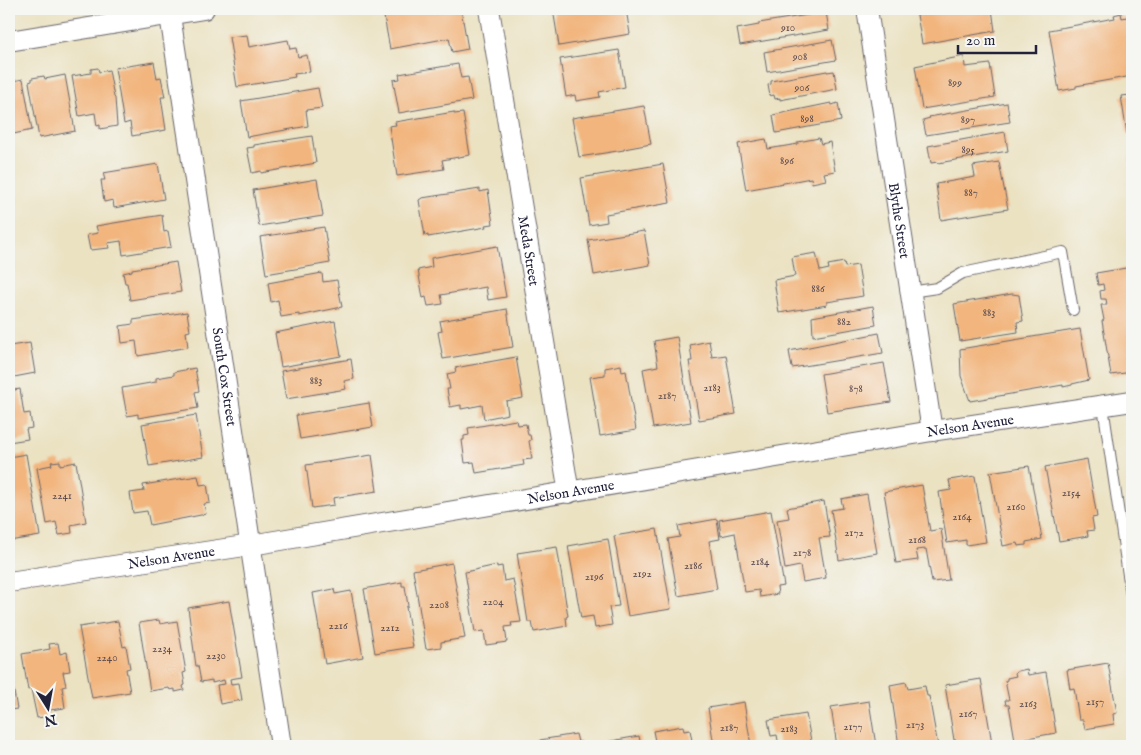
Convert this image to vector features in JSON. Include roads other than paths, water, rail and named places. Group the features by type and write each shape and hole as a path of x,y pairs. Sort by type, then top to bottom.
{"street":[{"path":"9,41 170,11 204,9"},
{"name":"Meda Street","path":"489,9 569,493"},
{"name":"Blythe Street","path":"867,9 932,431"},
{"name":"South Cox Street","path":"170,11 281,746"},
{"name":"Nelson Avenue","path":"9,582 569,493 932,431 1132,401"}],"lane":[{"path":"910,292 937,288 964,273 1063,252 1073,310"},
{"path":"1103,406 1132,602"}]}
